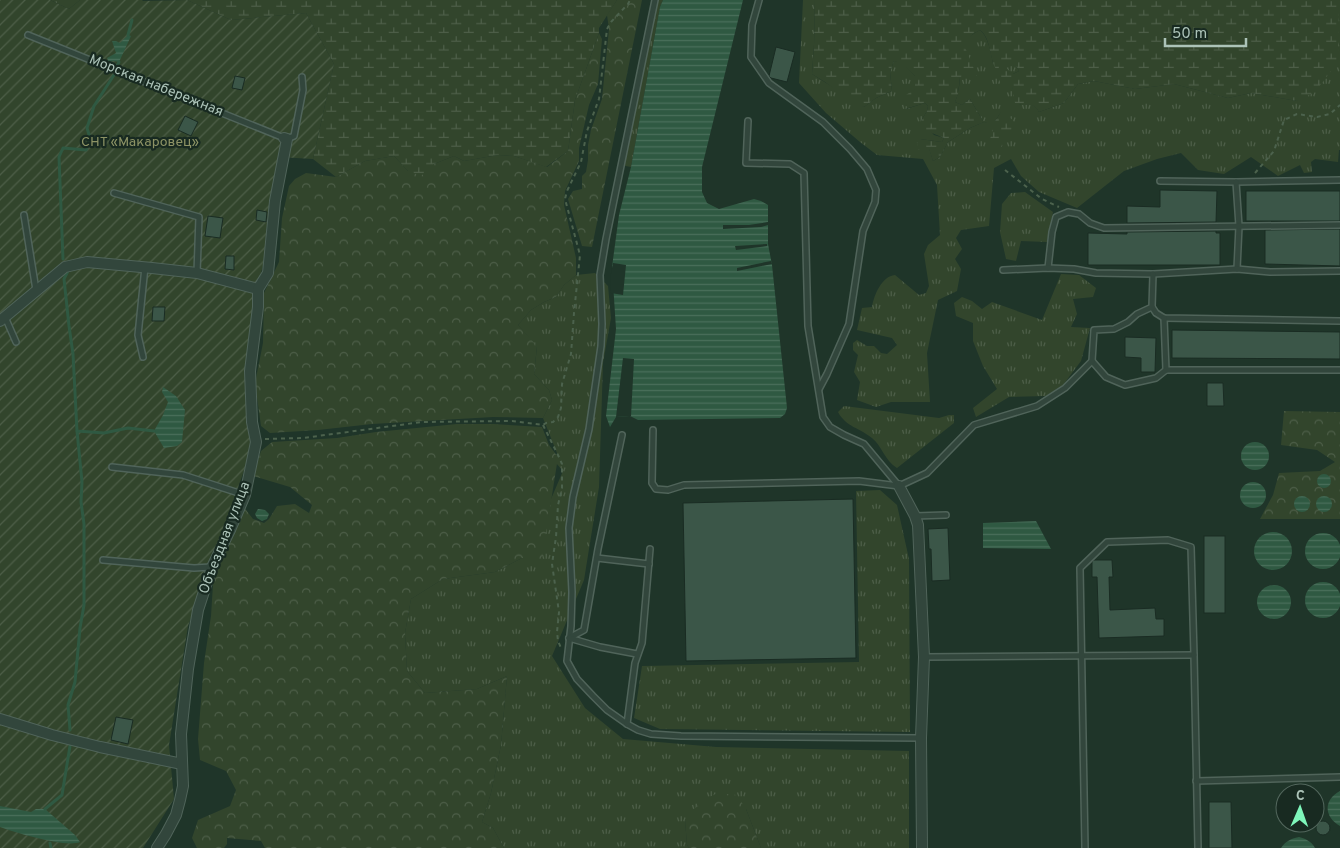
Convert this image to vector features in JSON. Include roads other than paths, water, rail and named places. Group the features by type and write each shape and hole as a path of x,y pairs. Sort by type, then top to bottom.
{"street":[{"name":"Объездная улица","path":"157,848 176,815 183,786 182,734 188,669 198,610 212,568 245,495 256,442 252,422 250,371 258,307 258,289 268,273 275,201 286,138"},
{"path":"3,318 64,266 87,262 197,273 258,289"},
{"path":"899,486 918,525 924,657 921,738 922,848"},
{"path":"0,719 100,747 182,764"}],"lane":[{"path":"655,0 600,275 601,346 588,430 573,497 569,528 572,592 567,661 577,679 607,710 627,724 651,734 681,736 921,738"},
{"path":"759,0 752,25 751,57 769,83 823,122 850,148 867,169 876,190 875,202 864,231 850,324 819,389"},
{"name":"Морская набережная","path":"28,35 286,138"},
{"path":"286,138 294,136 303,90 302,77"},
{"path":"748,121 746,163 790,164 804,174 808,326 823,417 830,426 864,444 899,486"},
{"path":"1160,181 1340,180"},
{"path":"1236,182 1239,226 1237,269"},
{"path":"114,193 199,218 197,273"},
{"path":"1048,268 1052,232 1056,216 1068,212 1079,214 1090,223 1104,228 1340,225"},
{"path":"24,215 36,290"},
{"path":"144,357 138,336 145,267"},
{"path":"1003,270 1048,268 1074,269 1096,273 1153,274 1237,269 1270,272 1340,270"},
{"path":"1153,274 1152,307 1156,313 1164,318 1340,321"},
{"path":"654,430 652,484 656,489 668,490 684,485 859,481 899,486 927,473 974,425 1037,406 1064,388 1092,361 1094,330 1114,329 1152,307"},
{"path":"3,318 16,342"},
{"path":"1164,318 1166,370"},
{"path":"1092,361 1106,377 1125,385 1156,378 1166,370 1340,370"},
{"path":"570,638 584,630 622,435"},
{"path":"112,467 183,475 245,495"},
{"path":"915,516 946,515"},
{"path":"1085,848 1080,568 1107,542 1168,540 1191,547 1198,848"},
{"path":"627,724 637,654 642,643 650,549"},
{"path":"597,558 649,564"},
{"path":"103,560 212,568"},
{"path":"570,638 600,647 637,654"},
{"path":"924,657 1194,655"},
{"path":"1196,781 1340,777"}],"waterway":[{"path":"128,35 132,20"},
{"path":"117,66 119,62"},
{"path":"63,259 59,157 63,148 86,150 90,138 87,128 94,106 114,75"},
{"path":"68,271 64,279 73,354 77,431 104,433 128,428 154,431"},
{"path":"70,730 68,705 75,682 84,605 84,524 77,431"},
{"path":"45,809 62,795 70,746"},
{"path":"50,843 51,848"}],"park label":[{"name":"СНТ «Макаровец»","path":"140,142"}]}
